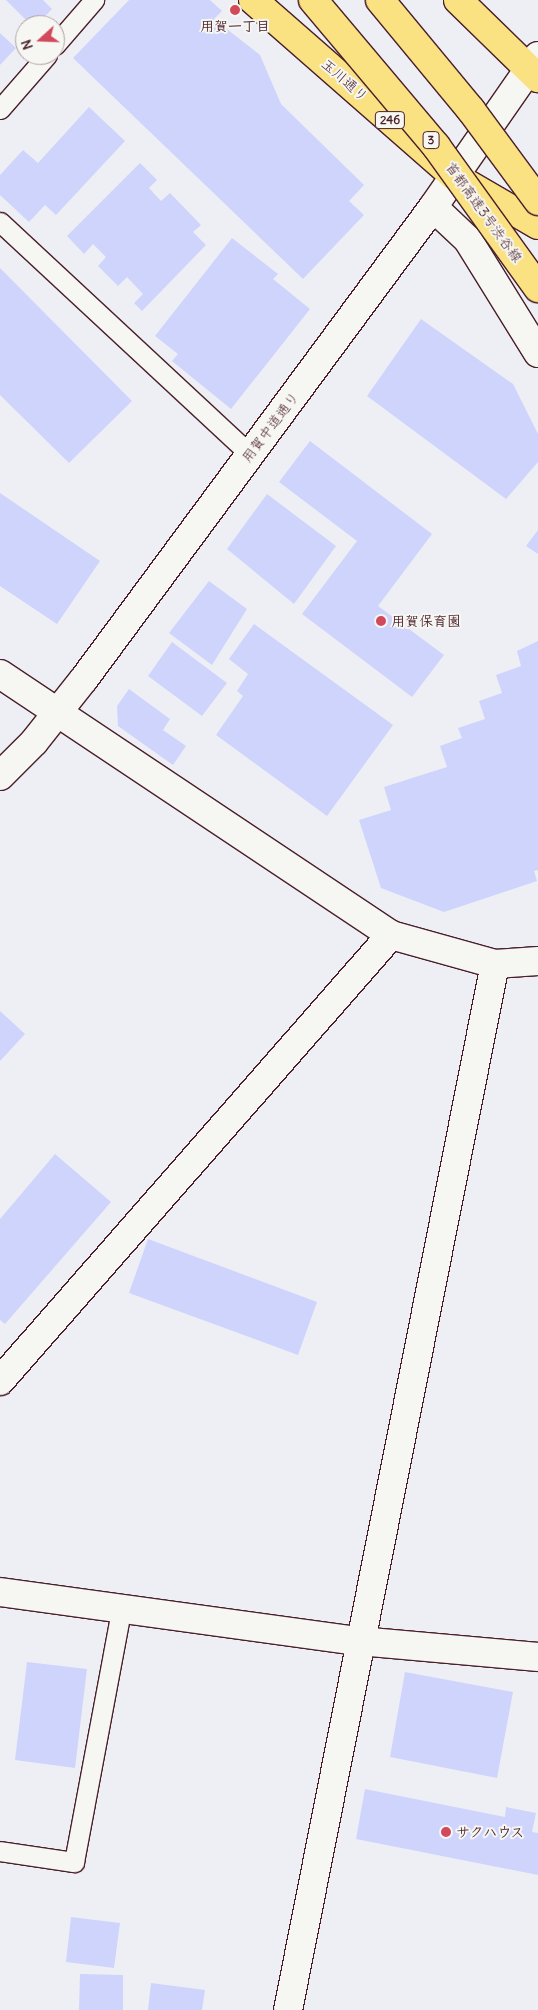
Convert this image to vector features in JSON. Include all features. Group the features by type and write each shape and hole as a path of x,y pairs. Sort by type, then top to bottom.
{"highway":[{"name":"玉川通り","path":"253,0 454,176 538,224"},
{"name":"首都高速3号渋谷線","path":"313,0 436,146 538,288"},
{"path":"380,0 472,110 538,200"},
{"path":"458,0 535,68"}],"street":[{"name":"用賀中道通り","path":"0,776 34,742 56,713 535,68"},
{"path":"433,207 468,240 538,353"},
{"path":"0,674 391,935 495,964 538,961"},
{"path":"0,1382 391,935"},
{"path":"288,2010 359,1641 495,964"},
{"path":"0,1592 359,1641 538,1657"}],"lane":[{"path":"65,33 94,0"},
{"path":"0,109 37,65"},
{"path":"0,222 250,454"},
{"path":"0,1851 74,1862 121,1610"}],"building":[{"path":"6,0 43,0 52,9 46,15 21,15"},
{"path":"129,0 210,0 222,11 214,19 260,55 281,104 364,185 349,201 364,215 303,279 73,58"},
{"path":"0,33 15,49 0,65"},
{"path":"89,107 125,141 56,215 45,205 29,222 0,195 0,175 23,150 38,163"},
{"path":"140,163 157,180 149,188 161,201 170,193 201,225 193,232 206,245 142,311 134,303 143,294 127,277 118,286 98,266 106,257 93,244 84,254 67,236"},
{"path":"232,238 278,274 273,279 310,309 231,409 172,361 178,354 155,336"},
{"path":"0,268 132,401 69,463 0,395"},
{"path":"421,319 513,384 538,434 538,462 506,499 367,396"},
{"path":"310,441 432,534 378,606 444,655 412,697 302,614 357,541 279,482"},
{"path":"0,493 100,561 57,624 0,586"},
{"path":"267,494 336,546 294,604 227,549"},
{"path":"538,530 538,554 526,546"},
{"path":"209,581 247,609 212,665 169,633"},
{"path":"254,624 393,725 327,816 216,735 243,696 237,691 248,674 229,659"},
{"path":"538,641 538,870 534,871 537,881 444,912 381,888 359,820 391,810 384,787 447,767 440,746 462,738 458,728 485,719 479,701 502,693 496,675 521,666 517,651"},
{"path":"172,642 227,683 202,716 148,676"},
{"path":"129,689 170,719 163,730 186,746 173,765 118,726 117,706"},
{"path":"0,1011 25,1034 0,1061"},
{"path":"55,1154 111,1202 5,1324 0,1320 0,1219"},
{"path":"148,1239 317,1302 298,1355 129,1293"},
{"path":"27,1662 87,1669 75,1768 15,1760"},
{"path":"405,1672 513,1692 497,1778 390,1757"},
{"name":"サクハウス","path":"365,1789 505,1817 506,1807 536,1813 532,1832 538,1833 538,1875 356,1839"},
{"path":"71,1917 120,1923 114,1968 66,1962"},
{"path":"80,1974 123,1975 123,2010 79,2010"},
{"path":"151,1983 205,1990 202,2010 148,2010"}],"place":[{"name":"用賀一丁目","path":"235,10"},
{"name":"用賀保育園","path":"381,621"},
{"name":"サクハウス","path":"446,1832"}]}
